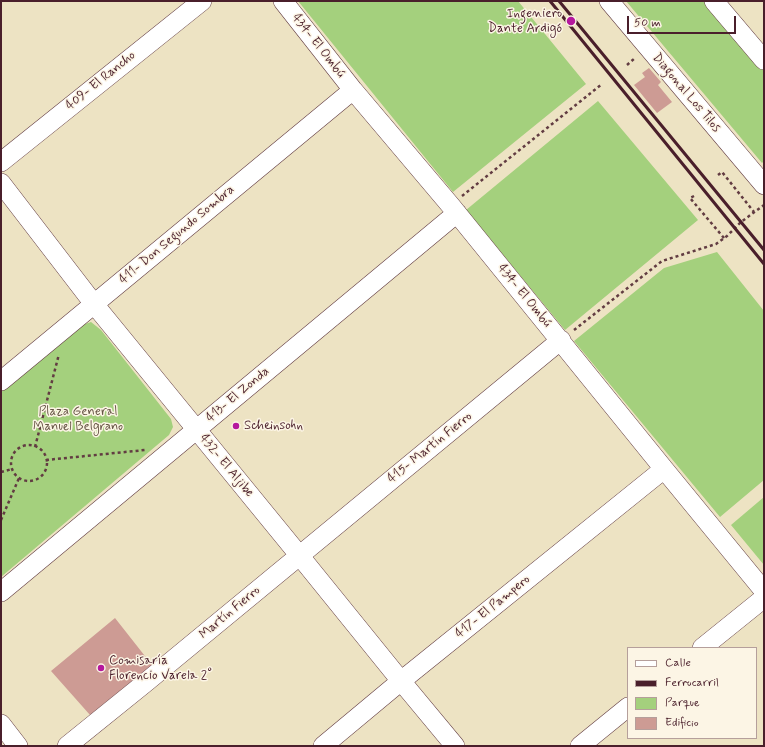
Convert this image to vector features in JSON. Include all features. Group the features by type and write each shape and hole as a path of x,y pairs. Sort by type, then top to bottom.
{"street":[{"name":"409- El Rancho","path":"1,162 202,1"},
{"name":"434- El Ombú","path":"283,1 353,90 454,209 764,591"},
{"name":"Diagonal Los Tilos","path":"609,1 763,181"},
{"path":"714,1 764,60"},
{"name":"411- Don Segundo Sombra","path":"1,381 353,90"},
{"name":"432- El Aljibe","path":"1,183 94,304 455,746"},
{"name":"413- El Zonda","path":"1,592 196,430 454,209"},
{"name":"415- Martín Fierro","path":"299,555 560,340"},
{"name":"417- El Pampero","path":"323,746 401,681 664,469"},
{"name":"Martín Fierro","path":"67,746 299,555"},
{"path":"703,647 764,598"},
{"path":"580,746 627,708"},
{"path":"1,724 18,746"}],"path":[{"path":"454,209 602,84"},
{"path":"718,175 722,172 754,212"},
{"path":"694,196 690,198 724,238"},
{"path":"560,340 662,261 716,244 741,222 764,205"},
{"path":"35,447 67,327"},
{"path":"24,446 35,447 40,450 44,454 46,460 46,466 41,476 36,480 30,481 24,481 19,478 12,469 11,464 14,453 24,446"},
{"path":"46,460 175,447"},
{"path":"1,472 12,469"},
{"path":"1,520 19,478"}],"green space":[{"path":"298,1 518,1 586,84 453,192"},
{"path":"626,1 709,1 764,66 764,161 762,163"},
{"path":"598,101 698,220 565,330 466,210"},
{"path":"717,252 764,311 764,480 720,517 574,341 664,268"},
{"name":"Plaza General Manuel Belgrano","path":"91,322 101,330 171,419 173,427 169,435 1,577 1,391 79,326"},
{"path":"764,497 764,565 731,525"}],"building":[{"path":"649,68 661,82 658,85 672,102 657,113 634,85 645,77 642,73"},
{"name":"Comisaría Florencio Varela 2°","path":"115,618 152,665 90,715 51,671"}],"railway":[{"path":"550,1 764,264"},
{"path":"559,1 764,250"}],"place":[{"name":"Ingeniero Dante Ardigó","path":"571,21"},
{"name":"Scheinsohn","path":"236,426"},
{"name":"Comisaría Florencio Varela 2°","path":"101,668"}]}
